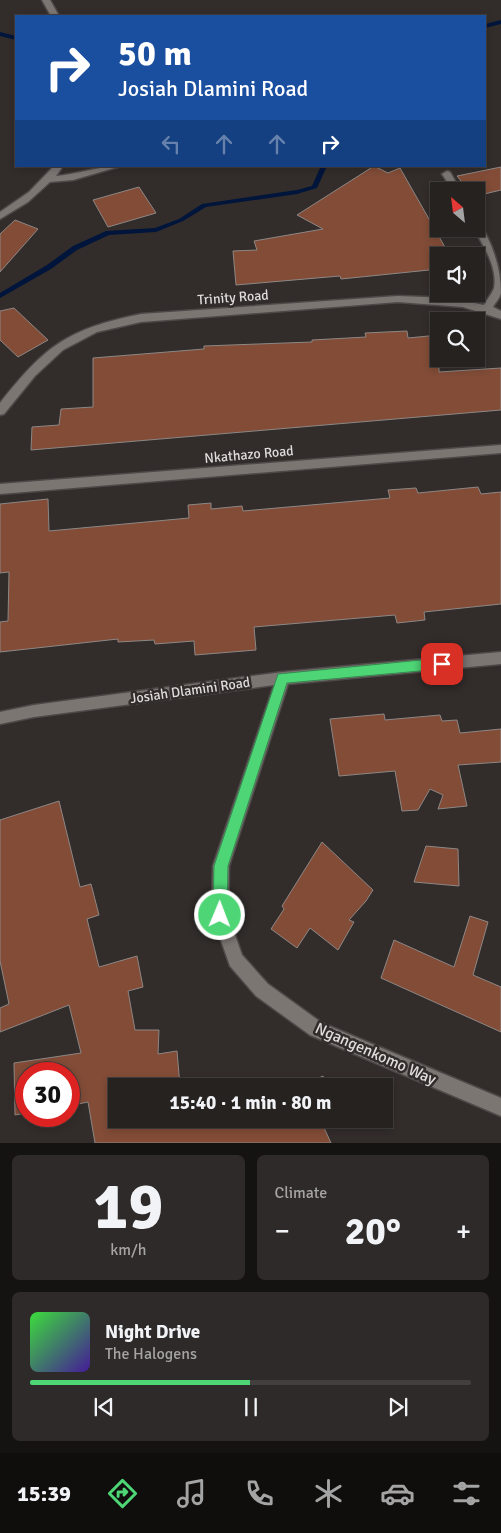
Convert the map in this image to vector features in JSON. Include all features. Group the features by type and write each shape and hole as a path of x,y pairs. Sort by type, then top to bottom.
{"street":[{"path":"46,0 54,15"},
{"path":"0,216 22,202 50,179 58,167"},
{"path":"50,179 73,177 113,167"},
{"path":"447,174 452,182"},
{"path":"484,238 493,252 499,270 499,286 487,308"},
{"name":"Trinity Road","path":"0,411 28,375 56,348 81,332 109,323 151,318 398,299 440,301 487,308 501,315"},
{"name":"Nkathazo Road","path":"0,489 501,449"},
{"name":"Josiah Dlamini Road","path":"0,718 283,678 501,658"},
{"name":"Ngangenkomo Way","path":"283,678 221,866 220,915 236,960 262,990 316,1029 501,1107"}],"building":[{"path":"372,167 388,173 400,168 430,221 430,238 440,238 445,247 430,247 430,270 341,279 340,276 236,285 233,251 257,250 254,241 323,229 297,215"},
{"path":"501,167 501,190 485,194 485,182 462,182 457,176"},
{"path":"139,187 156,213 108,227 93,200"},
{"path":"15,220 38,229 0,272 0,234"},
{"path":"14,308 48,340 18,357 0,340 0,311"},
{"path":"407,331 408,338 430,336 430,367 439,367 439,372 501,368 501,410 31,450 32,427 59,425 61,409 93,407 93,358 204,349 204,346 312,342 312,340 366,337 365,333"},
{"path":"478,487 481,494 501,492 501,604 424,612 425,620 397,623 395,615 254,627 256,650 195,655 194,641 155,644 154,640 118,642 118,639 0,652 0,622 8,621 9,572 0,573 0,504 48,499 49,531 189,518 188,505 211,503 211,509 242,506 243,511 390,498 388,490 416,488 418,493"},
{"path":"384,714 385,720 440,715 442,721 457,720 460,733 501,729 501,762 458,765 467,806 438,809 443,795 430,789 418,810 402,811 395,771 339,776 330,719"},
{"path":"59,801 80,887 91,884 99,915 87,919 99,967 137,956 143,987 128,991 135,1030 159,1030 158,1054 177,1051 179,1078 108,1078 108,1128 324,1128 331,1143 95,1143 88,1102 80,1104 80,1062 21,1062 81,1053 69,1005 0,1032 0,1008 9,1004 0,961 0,820"},
{"path":"322,842 373,890 349,920 354,922 338,950 310,928 297,948 271,929 284,909 282,906"},
{"path":"426,846 458,849 459,886 414,882"},
{"path":"470,916 488,922 473,975 501,987 501,1032 381,978 394,940 454,967"},
{"path":"14,1063 15,1063 15,1115"}],"waterway":[{"path":"486,26 501,22"},
{"path":"0,34 15,38"},
{"path":"0,296 49,267 75,248 108,233 156,230 181,220 204,205 297,192 315,187 324,167"}],"route":[{"path":"220,915 221,866 283,678 442,664"}]}
